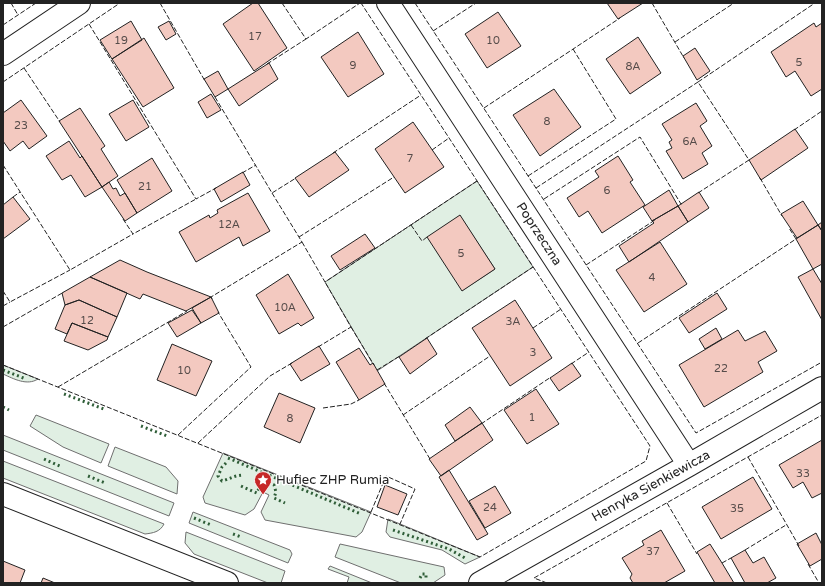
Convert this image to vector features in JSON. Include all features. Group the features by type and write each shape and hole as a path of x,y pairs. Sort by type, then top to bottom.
{"street":[{"path":"3,54 78,3"},
{"name":"Poprzeczna","path":"388,3 689,465"},
{"name":"Henryka Sienkiewicza","path":"480,583 822,388"},
{"path":"3,494 227,583"}],"green space":[{"path":"477,181 533,267 377,371 325,282","holes":["460,216 495,269 463,290"]},
{"path":"3,365 38,379 25,382 12,378 3,374"},
{"path":"36,415 109,444 101,463 63,447 30,426"},
{"path":"3,435 174,503 169,516 3,450"},
{"path":"115,447 166,467 178,481 177,494 108,466"},
{"path":"223,453 371,512 362,532 356,537 265,520 261,512 269,495 263,492 254,509 245,515 205,503 203,497"},
{"path":"3,461 164,524 153,533 145,534 3,478"},
{"path":"193,512 290,550 292,554 288,563 189,523"},
{"path":"388,519 480,557 465,564 442,550 390,537 386,532"},
{"path":"186,532 285,571 281,583 268,583 194,554 185,543"},
{"path":"340,544 444,567 445,575 433,583 401,583 335,557"},
{"path":"330,566 372,583 347,583 349,577 328,569"}],"building":[{"path":"253,3 258,3 287,48 254,71 223,24"},
{"path":"607,3 643,3 618,19"},
{"path":"498,12 521,46 487,68 465,34"},
{"path":"131,21 142,40 112,59 100,40"},
{"path":"169,21 176,34 166,40 158,27"},
{"path":"814,23 816,27 822,23 822,89 811,96 795,71 786,77 771,52"},
{"path":"358,32 384,74 348,97 321,57"},
{"path":"638,37 661,73 630,94 606,59"},
{"path":"144,38 174,88 143,107 112,59"},
{"path":"695,48 710,71 697,80 683,56"},
{"path":"269,63 278,79 239,106 228,89"},
{"path":"218,71 228,89 215,97 204,79"},
{"path":"554,89 581,127 540,156 513,115"},
{"path":"211,94 221,110 207,118 198,102"},
{"path":"21,100 47,136 29,149 23,141 10,151 3,141 3,113"},
{"path":"133,100 149,127 126,141 109,114"},
{"path":"696,103 707,121 700,126 712,146 702,153 708,164 683,179 666,151 672,148 669,142 672,140 662,124"},
{"path":"80,108 105,146 101,149 118,176 102,187 59,121"},
{"path":"413,122 444,167 405,193 375,149"},
{"path":"795,129 808,148 761,180 749,160"},
{"path":"69,141 80,158 82,156 102,187 85,197 71,175 62,180 46,156"},
{"path":"335,152 349,170 309,197 295,178"},
{"path":"618,156 633,180 630,182 645,205 602,233 588,211 579,217 567,198 599,177 595,171"},
{"path":"152,158 172,191 137,213 117,180"},
{"path":"243,172 250,185 221,202 214,189"},
{"path":"109,182 113,189 116,188 120,196 125,193 137,213 125,221 102,187"},
{"path":"669,190 678,206 652,221 643,207"},
{"path":"699,192 709,208 688,222 678,206"},
{"path":"248,193 270,231 243,246 239,237 196,262 179,232 209,215 210,218 218,213 217,210"},
{"path":"13,197 30,219 3,239 3,205"},
{"path":"803,201 818,225 797,238 781,214"},
{"path":"678,206 688,222 629,262 619,246 654,223 652,221"},
{"path":"460,215 495,269 462,291 427,237"},
{"path":"822,222 822,231 818,225"},
{"path":"818,225 822,231 822,264 813,269 796,239"},
{"path":"365,234 375,248 340,270 331,256"},
{"path":"660,242 687,284 644,312 616,270"},
{"path":"120,260 211,297 186,311 143,294 140,299 90,277"},
{"path":"813,269 822,284 822,320 798,277"},
{"path":"288,274 314,318 301,326 298,323 279,334 256,295"},
{"path":"90,277 127,293 117,317 79,300 65,305 62,293"},
{"path":"717,293 727,309 689,333 679,318"},
{"path":"211,297 219,313 201,323 192,308"},
{"path":"79,300 117,317 108,337 72,323 67,334 55,329 65,305"},
{"path":"515,300 552,358 510,386 472,328"},
{"path":"192,310 201,323 177,337 168,323"},
{"path":"72,323 108,337 107,340 88,350 64,341"},
{"path":"716,328 722,339 705,349 699,339"},
{"path":"738,330 745,341 765,331 777,351 758,362 763,372 704,407 679,365"},
{"path":"427,338 437,354 410,374 399,357"},
{"path":"172,344 212,361 196,396 157,380"},
{"path":"319,346 330,364 301,381 290,364"},
{"path":"359,348 370,365 373,363 385,384 359,400 336,362"},
{"path":"572,363 581,376 559,391 550,378"},
{"path":"536,389 559,424 527,444 504,410"},
{"path":"279,393 315,408 300,443 264,427"},
{"path":"470,407 482,423 455,441 445,425"},
{"path":"482,423 493,440 441,476 429,459"},
{"path":"822,440 822,493 812,498 803,482 793,488 779,465"},
{"path":"449,470 488,534 477,540 439,477"},
{"path":"753,477 772,509 721,539 702,507"},
{"path":"385,485 407,494 398,515 377,507"},
{"path":"495,486 511,513 485,528 469,501"},
{"path":"661,530 685,571 664,583 633,583 630,578 632,574 622,558 644,545 642,541"},
{"path":"816,533 822,545 822,559 810,566 797,544"},
{"path":"710,544 734,583 715,583 697,552"},
{"path":"745,550 753,563 764,557 776,578 767,583 745,583 731,558"},
{"path":"3,561 25,570 20,583 3,583"},
{"path":"43,578 55,583 41,583"}],"hedge":[{"path":"3,370 26,379"},
{"path":"64,394 104,409"},
{"path":"3,407 9,410"},
{"path":"141,426 167,436"},
{"path":"228,458 361,514"},
{"path":"44,459 62,467"},
{"path":"226,463 222,467 218,476 222,481 235,476 244,475"},
{"path":"88,476 105,483"},
{"path":"241,486 257,493 260,486 265,482 274,485 276,492 274,498 285,503"},
{"path":"194,518 211,525"},
{"path":"393,530 449,549 465,558"},
{"path":"233,534 241,537"},
{"path":"420,578 422,574 426,574 426,579"}],"fence":[{"path":"11,3 18,15"},
{"path":"3,25 36,3"},
{"path":"3,82 120,3"},
{"path":"160,3 205,81"},
{"path":"282,3 306,39 360,3"},
{"path":"3,365 480,557 646,461 650,446 361,3"},
{"path":"415,3 696,433 822,362"},
{"path":"433,31 476,3"},
{"path":"652,3 684,58"},
{"path":"675,42 734,3"},
{"path":"698,193 749,160 698,82 815,3"},
{"path":"484,108 620,18"},
{"path":"89,24 196,199 216,188"},
{"path":"267,64 306,39"},
{"path":"528,176 616,119 573,49"},
{"path":"24,68 60,122"},
{"path":"536,188 698,82"},
{"path":"333,153 421,95"},
{"path":"215,97 272,193 296,178"},
{"path":"794,130 822,111"},
{"path":"544,199 640,137 681,204 683,203"},
{"path":"432,150 449,138"},
{"path":"3,165 70,270 133,234"},
{"path":"242,173 256,165"},
{"path":"299,237 394,177"},
{"path":"760,178 782,216"},
{"path":"302,242 325,282 477,181"},
{"path":"13,197 20,192"},
{"path":"212,299 211,297 302,242 272,193"},
{"path":"123,219 133,234 196,199"},
{"path":"586,265 655,220"},
{"path":"411,225 422,241 427,237"},
{"path":"638,343 796,239 789,228"},
{"path":"425,339 533,267"},
{"path":"3,291 10,302 70,270"},
{"path":"318,347 351,327 325,282"},
{"path":"3,327 64,292"},
{"path":"3,306 10,302"},
{"path":"533,328 561,309"},
{"path":"58,387 187,311"},
{"path":"178,435 251,367 218,312"},
{"path":"351,327 374,365"},
{"path":"571,364 589,352"},
{"path":"377,370 400,356"},
{"path":"403,415 490,356"},
{"path":"198,443 270,376 292,363"},
{"path":"481,424 551,377"},
{"path":"384,383 430,459"},
{"path":"323,408 351,404 359,400"},
{"path":"547,583 534,578 822,415"},
{"path":"748,457 799,546"},
{"path":"371,512 386,476 415,489 400,524"},
{"path":"667,503 697,554"},
{"path":"745,550 786,525"},
{"path":"722,563 731,558"},
{"path":"808,564 819,583"}],"place":[{"name":"Hufiec ZHP Rumia","path":"263,495"}]}
